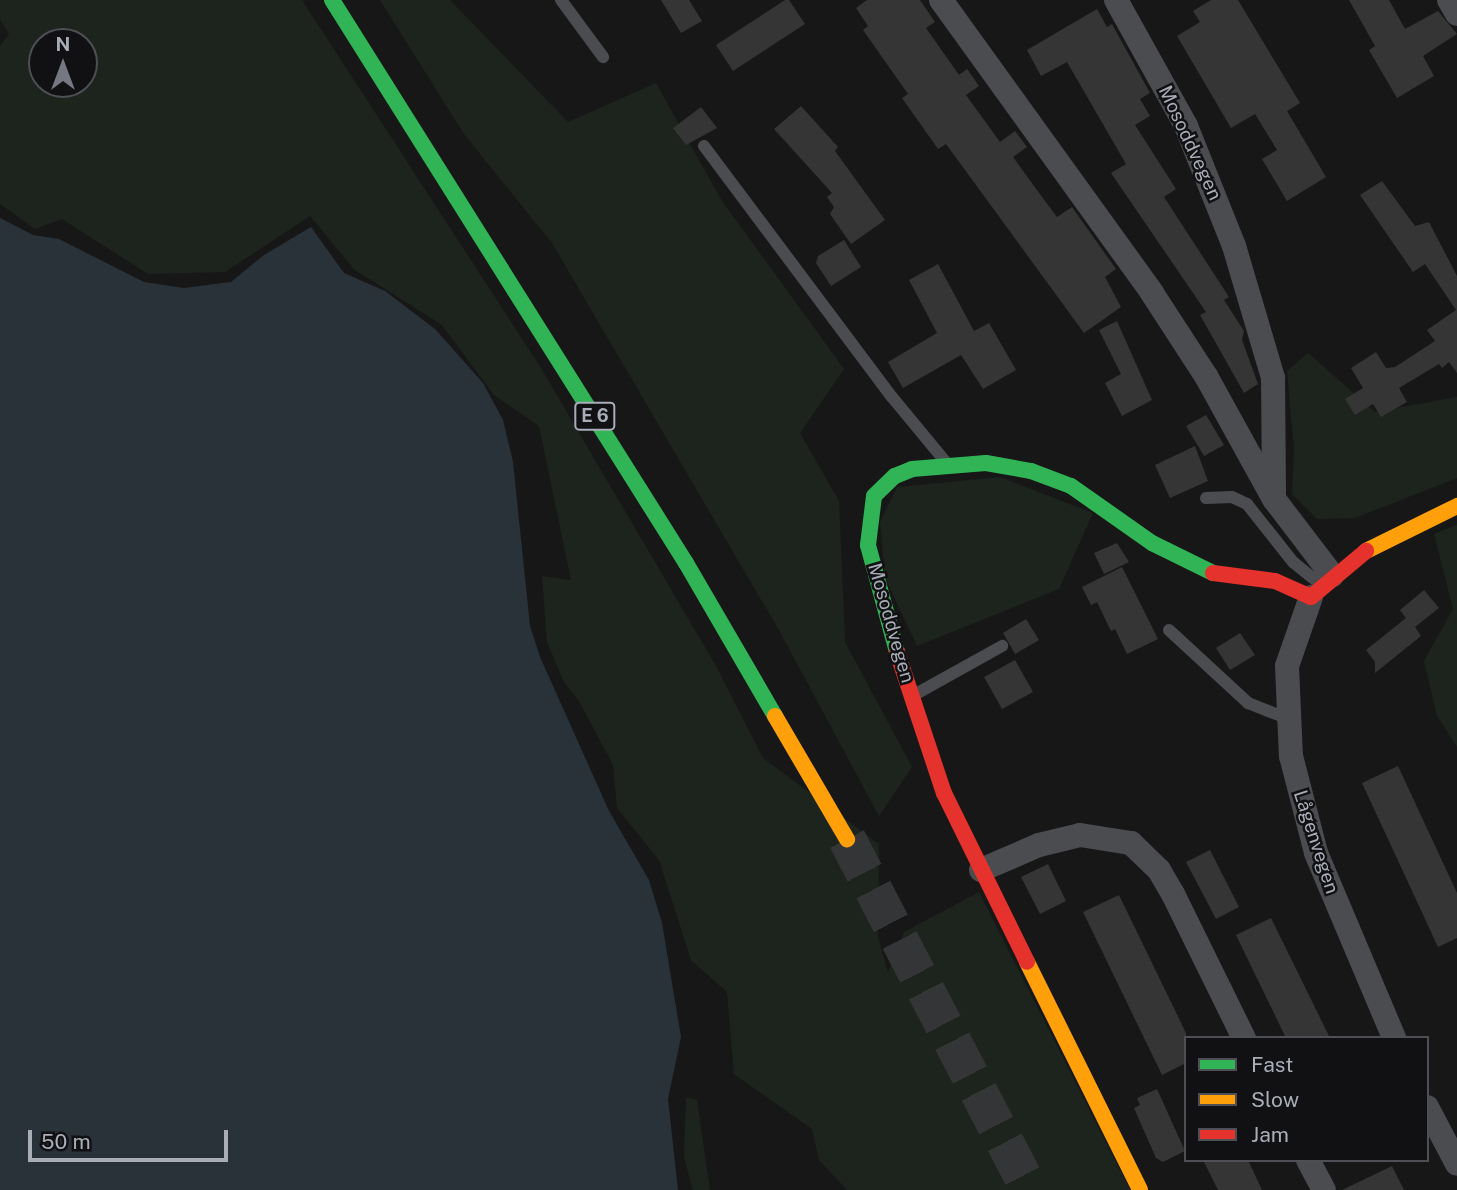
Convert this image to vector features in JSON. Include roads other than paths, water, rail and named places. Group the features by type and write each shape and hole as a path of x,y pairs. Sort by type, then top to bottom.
{"main road":[{"name":"E 6","path":"332,0 686,563 847,839"},
{"name":"Mosoddvegen","path":"1140,1190 944,793 881,604 869,545 870,509 874,496 895,476 912,468 948,464 1003,464 1055,479 1196,567 1228,578 1321,586"},
{"path":"1321,586 1361,553 1457,506"}],"street":[{"path":"941,0 1167,316 1274,499 1321,586"},
{"name":"Mosoddvegen","path":"1116,0 1186,126 1234,246 1273,378 1274,499"},
{"path":"1449,0 1457,14"},
{"name":"Lågenvegen","path":"1321,586 1287,666 1286,718 1302,811 1393,1036"},
{"path":"981,870 1039,845 1080,835 1130,843 1158,870 1173,894 1243,1036"},
{"path":"1429,1111 1457,1164"},
{"path":"1309,1162 1324,1190"}],"lane":[{"path":"561,0 603,57"},
{"path":"704,146 891,397 948,464"},
{"path":"1206,498 1232,497 1247,504 1293,562 1321,586"},
{"path":"1169,630 1248,703 1286,718"},
{"path":"912,696 1002,646"}],"tunnel":[{"path":"847,839 1030,1190"}]}
